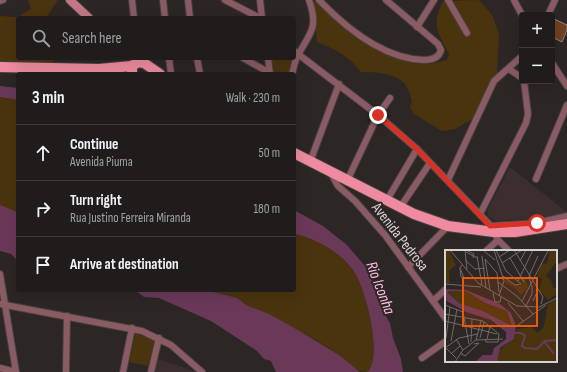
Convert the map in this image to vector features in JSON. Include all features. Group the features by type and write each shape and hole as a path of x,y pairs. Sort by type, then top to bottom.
{"main road":[{"path":"70,0 87,16"},
{"path":"0,67 99,68 138,64 156,72"},
{"path":"99,68 115,72"},
{"path":"296,155 401,206 414,214 448,226 494,233 515,232 567,224"}],"street":[{"path":"132,0 134,16"},
{"path":"163,0 165,16"},
{"path":"188,0 190,16"},
{"path":"225,0 257,16"},
{"path":"260,0 261,16"},
{"path":"309,0 314,21 312,33 296,53 339,84 417,149 480,214 508,250"},
{"path":"319,0 350,28 392,53 416,59 433,60 439,55 440,48 386,0"},
{"path":"417,27 434,0"},
{"path":"448,0 467,32"},
{"path":"514,0 520,12"},
{"path":"549,12 555,0"},
{"path":"448,180 494,81 519,59"},
{"path":"170,60 171,72"},
{"path":"197,60 200,72"},
{"path":"247,60 268,72"},
{"path":"268,60 270,72"},
{"path":"292,72 295,60"},
{"path":"555,68 567,86"},
{"path":"509,69 519,76"},
{"path":"310,162 339,84"},
{"path":"480,214 526,123 528,114 524,84"},
{"path":"347,181 378,115 390,98"},
{"path":"536,179 567,105"},
{"path":"387,200 417,149"},
{"path":"401,206 430,162"},
{"name":"Avenida Pedrosa","path":"331,173 338,186 385,235 445,318"},
{"path":"494,233 567,216"},
{"path":"408,267 448,226"},
{"path":"486,250 494,233"},
{"path":"557,269 567,264"},
{"path":"0,274 2,305 16,372 0,368"},
{"path":"433,301 445,290"},
{"path":"2,305 132,328 158,338 171,345 202,372"},
{"path":"66,372 67,316"},
{"path":"123,372 132,328"},
{"path":"151,372 158,338"},
{"path":"422,358 445,341"}],"shaded area":[{"path":"28,0 58,0 47,16 19,16 31,9"},
{"path":"309,0 321,3 361,35 415,63 430,64 447,60 449,54 437,28 437,16 443,1 479,0 492,15 499,34 497,73 474,118 455,129 442,131 414,114 410,107 412,101 409,91 400,80 389,75 361,72 352,62 341,54 330,47 317,42 315,17"},
{"path":"0,16 16,17 16,60 53,60 52,64 0,61"},
{"path":"296,54 299,56 294,72 271,72 268,60 296,60"},
{"path":"0,86 16,88 16,100 0,97"},
{"path":"0,97 16,100 16,213 0,205"},
{"path":"510,167 567,212 558,217 497,221 488,216 487,211"},
{"path":"0,205 16,212 16,259 11,254 0,251"},
{"path":"296,211 323,226 347,245 365,266 374,284 384,313 390,323 393,338 401,359 403,372 367,372 372,364 374,352 373,338 367,306 358,278 348,263 341,257 318,242 296,234"},
{"path":"296,234 318,242 348,263 358,278 371,322 374,352 372,364 367,372 356,369 339,355 306,334 248,306 245,303 211,292 296,292"},
{"path":"138,292 213,292 237,298 248,306 269,314 298,330 339,355 360,372 276,372 271,361 264,359 257,351 211,321 159,298 144,297"},
{"path":"136,331 155,339 148,366 129,362"},
{"path":"158,359 197,372 155,372"}],"building":[{"path":"555,19 567,25 567,30 562,42 555,38"}],"route":[{"path":"378,115 417,149 490,226 537,223"}],"water label":[{"name":"Rio Iconha","path":"380,288"}]}
